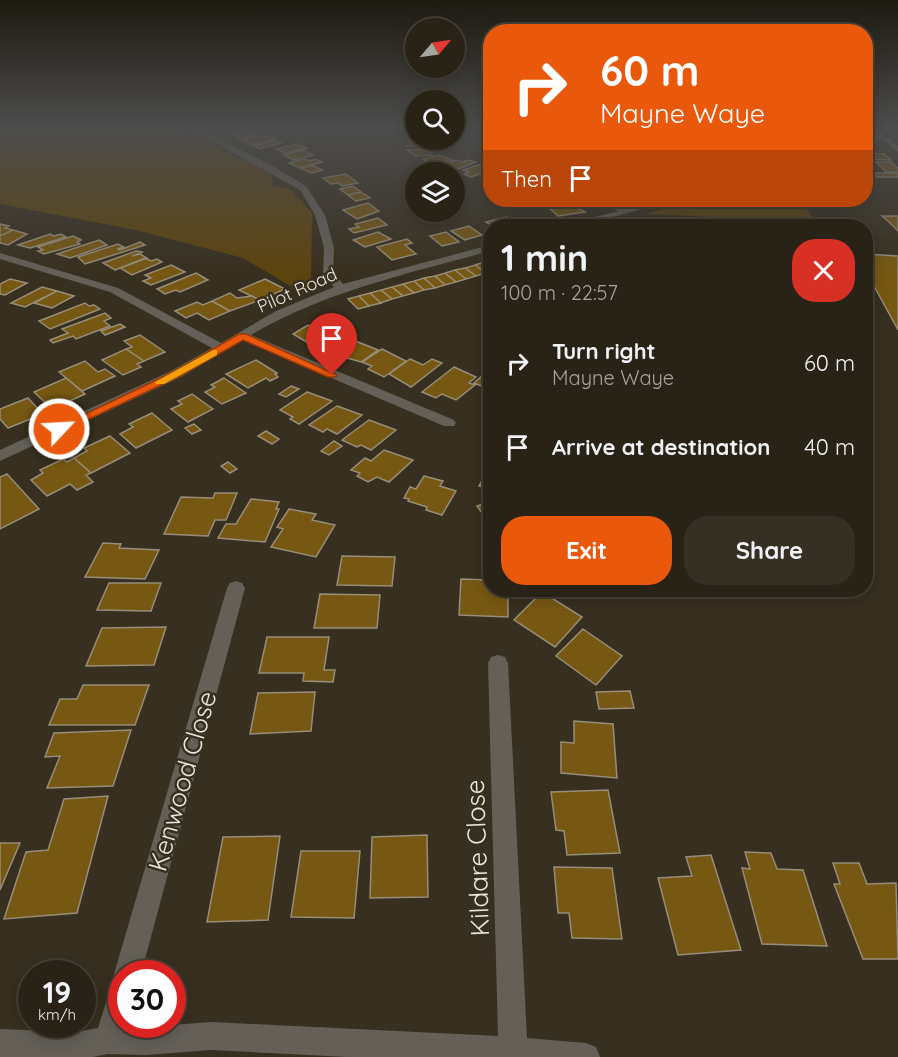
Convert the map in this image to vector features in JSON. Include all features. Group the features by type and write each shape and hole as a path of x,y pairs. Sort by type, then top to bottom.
{"street":[{"path":"285,177 303,188 320,215 329,248 328,272 341,288"},
{"path":"618,207 626,211"},
{"path":"597,219 642,207"},
{"name":"Pilot Road","path":"0,456 176,374 280,313 341,288 483,250"},
{"path":"0,256 114,290 222,348"},
{"path":"242,336 449,423"},
{"name":"Kenwood Close","path":"131,960 236,588"},
{"name":"Kildare Close","path":"498,663 513,1051"},
{"path":"0,1043 76,1046 108,1040 146,1041 211,1036 513,1051 586,1057"}],"shaded area":[{"path":"0,177 271,177 273,183 271,186 289,188 312,213 311,277 304,294 243,258 136,230 0,204"},
{"path":"670,207 806,207 814,219 767,219 646,214"}],"building":[{"path":"350,177 358,183 342,186 338,183 331,184 323,178"},
{"path":"353,186 361,192 348,195 340,189"},
{"path":"361,192 370,198 356,201 348,195"},
{"path":"368,203 379,211 357,219 343,210"},
{"path":"548,207 576,207 585,212 558,216"},
{"path":"882,216 898,216 898,231 888,221"},
{"path":"378,218 387,225 354,233 349,229 359,227 355,224"},
{"path":"0,224 9,226 5,228 13,230 0,236"},
{"path":"469,226 482,235 465,240 451,231"},
{"path":"13,230 27,234 8,245 0,243 0,236"},
{"path":"378,232 391,239 365,247 353,240"},
{"path":"446,232 459,242 442,246 430,236"},
{"path":"50,234 54,236 61,234 66,237 30,248 18,245"},
{"path":"73,236 81,240 77,242 80,244 44,254 38,251 43,250 38,247"},
{"path":"407,239 412,243 405,245 416,254 392,260 377,247"},
{"path":"99,240 107,245 70,258 57,254"},
{"path":"140,242 145,245 85,264 78,257 118,244 124,247 118,249 120,250"},
{"path":"136,251 143,252 132,256 140,254 147,258 115,270 103,263"},
{"path":"873,254 898,256 898,330 874,286"},
{"path":"145,258 162,262 132,275 120,268"},
{"path":"483,262 483,271 475,265"},
{"path":"171,265 185,272 151,285 143,281 151,278 145,275"},
{"path":"475,265 483,271 483,274 476,276 465,268"},
{"path":"465,268 476,276 466,279 455,270"},
{"path":"455,270 466,279 456,282 445,273"},
{"path":"196,273 208,280 180,292 176,290 165,294 157,289"},
{"path":"445,273 456,282 445,285 435,276"},
{"path":"435,276 445,285 435,288 424,278"},
{"path":"424,278 435,288 424,290 414,281"},
{"path":"10,279 27,283 5,295 0,294 0,284"},
{"path":"265,279 285,289 260,300 239,290"},
{"path":"414,281 424,290 414,293 403,284"},
{"path":"403,284 414,293 403,296 392,287"},
{"path":"42,287 57,291 25,307 11,303"},
{"path":"392,287 403,296 392,299 381,290"},
{"path":"381,290 392,299 381,303 370,293"},
{"path":"57,291 74,296 52,308 34,303"},
{"path":"230,293 237,298 252,296 260,300 230,311 212,301"},
{"path":"370,293 381,303 369,306 359,296"},
{"path":"359,296 369,306 358,309 348,299"},
{"path":"212,301 230,311 209,320 197,313 186,318 175,311 197,302 203,305"},
{"path":"85,303 100,309 50,329 39,321"},
{"path":"105,313 111,318 104,321 110,326 76,339 73,336 53,343 50,340 68,333 62,329"},
{"path":"326,323 335,327 330,330 346,336 349,334 354,336 342,344 337,341 322,351 293,334 308,325 317,329"},
{"path":"120,324 125,327 105,335 101,331"},
{"path":"140,335 165,352 144,361 126,349 132,347 124,341"},
{"path":"353,340 378,350 361,362 333,354"},
{"path":"126,349 144,361 137,364 141,367 123,375 102,360"},
{"path":"382,349 406,361 384,377 368,369 372,366 362,362"},
{"path":"410,359 423,365 432,359 442,363 411,387 389,374"},
{"path":"256,360 277,373 275,374 278,377 270,381 266,378 248,388 226,374"},
{"path":"85,361 98,372 105,369 115,376 82,391 59,372"},
{"path":"454,367 476,377 469,383 475,385 456,400 442,394 436,398 422,392"},
{"path":"483,375 483,387 474,383"},
{"path":"66,378 85,394 52,409 34,392"},
{"path":"224,378 246,393 222,404 205,392 215,387 211,385"},
{"path":"291,386 299,389 286,397 279,394"},
{"path":"307,392 332,401 299,424 290,419 293,417 280,410"},
{"path":"192,394 213,409 188,422 171,409 182,404 178,401"},
{"path":"28,398 43,414 8,428 0,419 0,409"},
{"path":"337,406 362,415 337,434 327,429 323,432 309,425"},
{"path":"152,413 172,430 136,448 120,434 133,427 129,424"},
{"path":"369,420 396,430 371,450 342,440"},
{"path":"194,424 201,430 192,434 185,428"},
{"path":"266,431 279,439 272,444 258,436"},
{"path":"110,436 130,453 91,473 74,458 87,451 84,448"},
{"path":"334,441 342,446 329,455 321,451"},
{"path":"384,450 413,460 389,482 377,477 368,482 357,476 360,473 351,470 365,458 371,461"},
{"path":"74,458 91,473 86,475 93,482 77,490 70,484 47,496 31,480 43,473 40,470 63,459 67,462"},
{"path":"228,462 237,469 230,473 221,466"},
{"path":"7,474 39,509 0,529 0,477"},
{"path":"424,476 443,481 440,486 456,491 442,515 426,510 427,507 404,498 410,487 416,489"},
{"path":"215,493 237,493 226,520 215,520 208,536 164,534 181,497 213,498"},
{"path":"251,499 279,502 276,509 279,509 265,542 218,538 226,524 236,524"},
{"path":"483,504 483,514 477,506"},
{"path":"289,509 316,514 312,520 335,525 316,557 271,547 283,529 277,527"},
{"path":"103,543 121,544 119,548 159,550 145,579 85,577"},
{"path":"342,556 395,557 392,586 337,585"},
{"path":"461,579 483,580 483,597 508,597 508,617 459,615"},
{"path":"109,583 161,583 151,611 97,610"},
{"path":"320,594 380,595 377,628 314,628"},
{"path":"537,597 550,597 582,617 555,647 514,620"},
{"path":"166,627 154,665 86,666 102,628"},
{"path":"583,629 622,656 596,685 556,656"},
{"path":"267,637 329,637 324,670 335,670 333,682 303,681 304,673 259,673"},
{"path":"83,685 149,685 135,725 49,725 60,699 77,699"},
{"path":"630,691 634,708 599,709 596,692"},
{"path":"315,692 311,731 250,734 258,693"},
{"path":"574,721 613,724 617,778 561,773 561,742 574,743"},
{"path":"131,730 113,786 47,788 60,756 45,757 54,733"},
{"path":"608,790 620,853 567,855 564,831 556,830 551,792"},
{"path":"108,796 77,913 4,919 26,852 48,850 64,799"},
{"path":"427,835 428,897 370,898 372,837"},
{"path":"280,836 268,920 207,922 223,837"},
{"path":"0,843 20,843 0,890"},
{"path":"301,851 360,851 354,918 291,917"},
{"path":"745,852 771,853 777,869 803,870 827,946 762,944 742,868 750,869"},
{"path":"711,855 741,950 678,955 658,878 692,876 686,857"},
{"path":"833,863 859,863 867,884 896,883 898,959 863,959 834,884 840,884"},
{"path":"554,867 612,868 622,939 572,938 569,913 558,913"}],"slow traffic":[{"path":"160,382 213,353"}],"route":[{"path":"59,429 176,374 242,336 332,375"}]}
